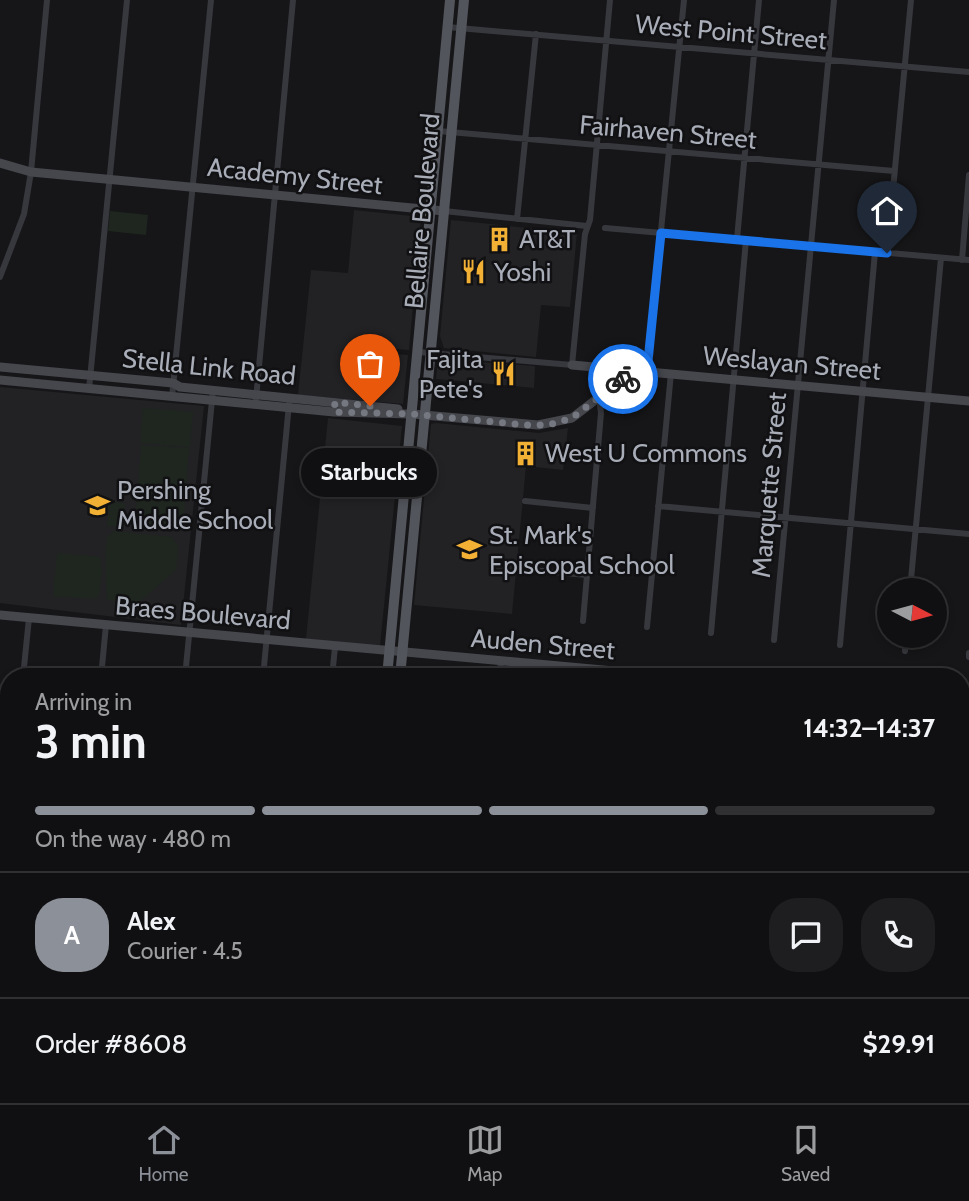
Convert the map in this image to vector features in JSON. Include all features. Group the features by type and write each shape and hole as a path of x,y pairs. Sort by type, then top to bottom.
{"main road":[{"name":"Bellaire Boulevard","path":"388,668 450,0"},
{"name":"Bellaire Boulevard","path":"401,668 464,0"},
{"name":"Academy Street","path":"0,163 31,172 444,211"},
{"name":"Weslayan Street","path":"572,365 969,401"},
{"name":"Stella Link Road","path":"0,368 173,383 213,395"},
{"path":"611,368 620,381"},
{"path":"15,382 16,369"},
{"path":"38,384 40,371"},
{"name":"Stella Link Road","path":"0,380 172,397 213,395 548,425 572,418 620,381 647,371"},
{"path":"52,385 54,373"},
{"path":"407,475 418,476"},
{"path":"398,561 411,561"},
{"name":"Braes Boulevard","path":"0,615 402,653"},
{"name":"Auden Street","path":"402,653 549,668"}],"street":[{"path":"0,277 24,214 31,172 47,0"},
{"path":"89,389 127,0"},
{"path":"172,397 211,0"},
{"path":"256,399 293,0"},
{"path":"572,365 584,234 590,220 610,0"},
{"path":"647,371 684,0"},
{"path":"737,239 759,0"},
{"name":"Marquette Street","path":"774,640 834,0"},
{"path":"887,253 911,0"},
{"name":"West Point Street","path":"447,27 969,72"},
{"path":"517,219 536,34"},
{"name":"Fairhaven Street","path":"438,131 894,171"},
{"path":"605,228 965,260 969,175"},
{"name":"Academy Street","path":"444,211 587,226"},
{"path":"711,633 746,240"},
{"path":"840,645 875,252"},
{"path":"911,578 941,258"},
{"name":"Weslayan Street","path":"418,352 572,365"},
{"path":"647,627 671,373"},
{"path":"186,668 213,395"},
{"path":"583,621 601,413 599,398"},
{"path":"264,668 289,403"},
{"path":"525,501 593,508"},
{"path":"658,506 969,534"},
{"path":"519,569 587,575"},
{"path":"24,668 29,618"},
{"path":"102,668 106,625"},
{"path":"333,668 335,647"},
{"path":"500,662 500,668"}],"shaded area":[{"path":"354,210 421,217 409,350 364,347 363,351 408,355 403,404 298,395 311,270 348,273"},
{"path":"110,211 148,215 146,235 108,231"},
{"path":"451,220 577,233 570,307 541,305 536,357 444,348 440,336"},
{"path":"438,359 535,366 534,388 436,379"},
{"name":"Pershing Middle School","path":"0,387 204,406 181,625 0,603"},
{"path":"143,408 193,412 190,447 140,443"},
{"path":"328,418 402,426 380,646 306,639"},
{"name":"St. Mark's Episcopal School","path":"431,424 539,433 568,428 563,470 526,466 512,614 414,605"},
{"path":"141,445 189,448 183,530 135,526"},
{"path":"109,502 125,503 122,527 107,526"},
{"path":"114,531 172,537 178,547 176,570 138,603 107,600 107,537"},
{"path":"57,553 100,557 102,571 99,596 95,599 53,596"}],"way so far":[{"path":"370,406 335,402 334,412 412,414 548,425 572,418 623,379"}],"place":[{"name":"AT&T","path":"499,239"},
{"name":"Yoshi","path":"474,272"},
{"name":"Fajita Pete's","path":"503,374"},
{"name":"Starbucks","path":"370,406"},
{"name":"West U Commons","path":"525,453"},
{"name":"Pershing Middle School","path":"97,505"},
{"name":"St. Mark's Episcopal School","path":"469,550"}],"route":[{"path":"623,379 647,371 661,233 887,253"}]}
